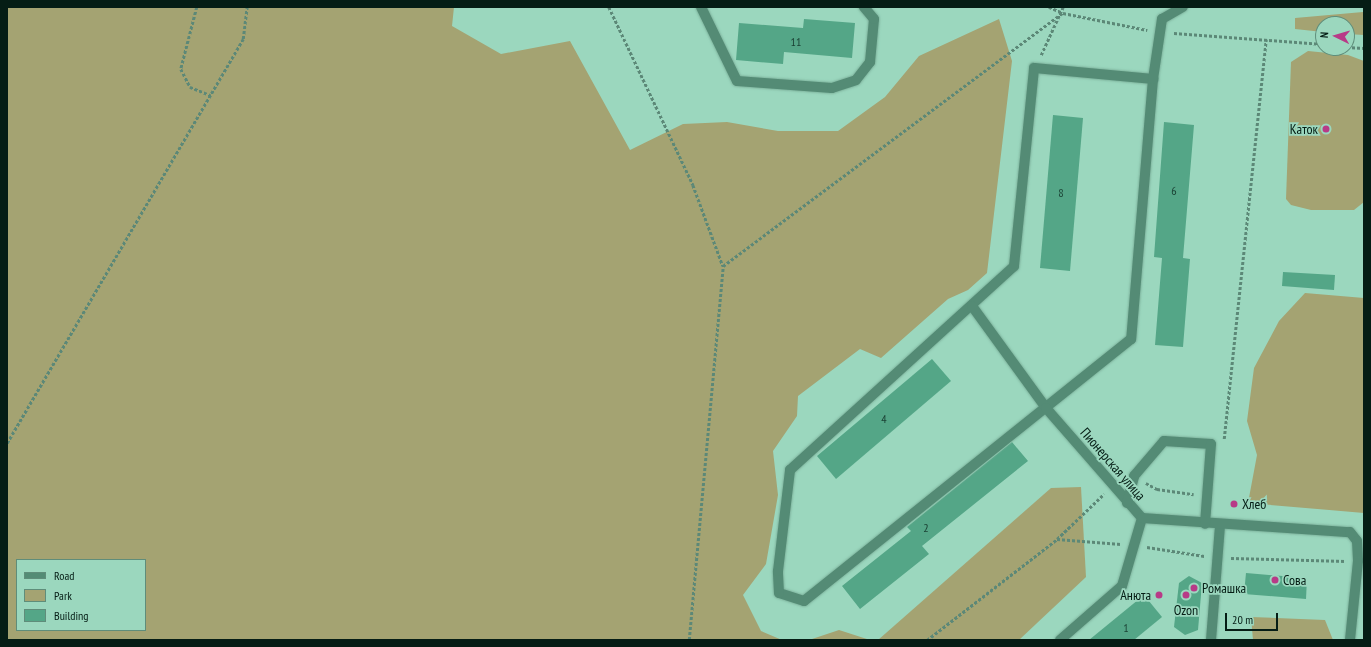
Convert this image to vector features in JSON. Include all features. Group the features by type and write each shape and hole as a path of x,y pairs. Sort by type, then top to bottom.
{"street":[{"path":"701,7 737,81 832,88 856,80 870,62 874,19 864,7"},
{"path":"1153,79 1034,68 1014,266 972,306 790,470 778,571 779,593 804,601 1131,339 1157,32 1162,19 1183,7"},
{"name":"Пионерская улица","path":"972,306 1046,408 1112,486 1142,518 1220,525 1350,532 1357,541 1358,561 1350,640"},
{"path":"1127,503 1134,476 1164,441 1211,444 1207,479 1206,524"},
{"path":"1060,640 1122,586 1142,518"},
{"path":"1210,640 1220,525"}],"path":[{"path":"197,7 181,69 190,87 210,96"},
{"path":"7,443 243,39 247,7"},
{"path":"609,7 693,185 723,266 689,640"},
{"path":"1049,7 1063,13 1157,32 1315,43"},
{"path":"1034,68 1063,13 1063,7"},
{"path":"723,266 1063,13"},
{"path":"1224,447 1266,39"},
{"path":"1134,476 1157,489 1194,494 1207,479"},
{"path":"927,640 1057,539 1112,486"}],"green space":[{"path":"7,7 454,7 452,26 501,54 570,41 630,150 683,124 727,122 778,131 838,131 885,97 919,56 999,19 1012,61 987,273 968,290 948,299 881,358 860,349 798,396 797,416 773,451 778,495 766,564 743,595 761,631 782,640 7,640"},
{"path":"1364,7 1364,35 1355,34 1355,16 1318,16 1363,12"},
{"path":"1315,16 1315,31 1295,29 1295,18"},
{"name":"Каток","path":"1308,51 1315,52 1315,56 1351,56 1364,61 1364,202 1354,210 1311,210 1291,205 1286,199 1291,62"},
{"path":"1305,293 1364,298 1364,513 1248,503 1257,455 1247,421 1254,368 1279,321"},
{"path":"1081,487 1086,577 1019,640 878,640 1051,488"},
{"path":"1251,617 1325,620 1333,640 1253,640"},
{"path":"839,630 870,640 809,640"}],"building":[{"path":"804,19 855,23 852,58 784,52 783,64 736,60 739,23 803,28"},
{"path":"1053,115 1083,118 1070,271 1040,268"},
{"path":"1164,122 1194,125 1183,258 1190,259 1183,347 1155,345 1162,258 1154,257"},
{"path":"1283,272 1335,275 1334,290 1282,286"},
{"path":"932,359 951,381 836,479 817,456"},
{"path":"1012,442 1028,461 922,546 929,554 860,609 842,586 911,531 907,527"},
{"path":"1246,573 1307,578 1306,599 1244,594"},
{"path":"1189,576 1202,583 1198,630 1185,635 1174,627 1179,583"},
{"path":"1144,595 1162,617 1134,640 1089,640"}],"place":[{"name":"Каток","path":"1326,129"},
{"name":"Хлеб","path":"1234,504"},
{"name":"Сова","path":"1275,580"},
{"name":"Ромашка","path":"1194,588"},
{"name":"Анюта","path":"1159,595"},
{"name":"Ozon","path":"1186,595"}]}
